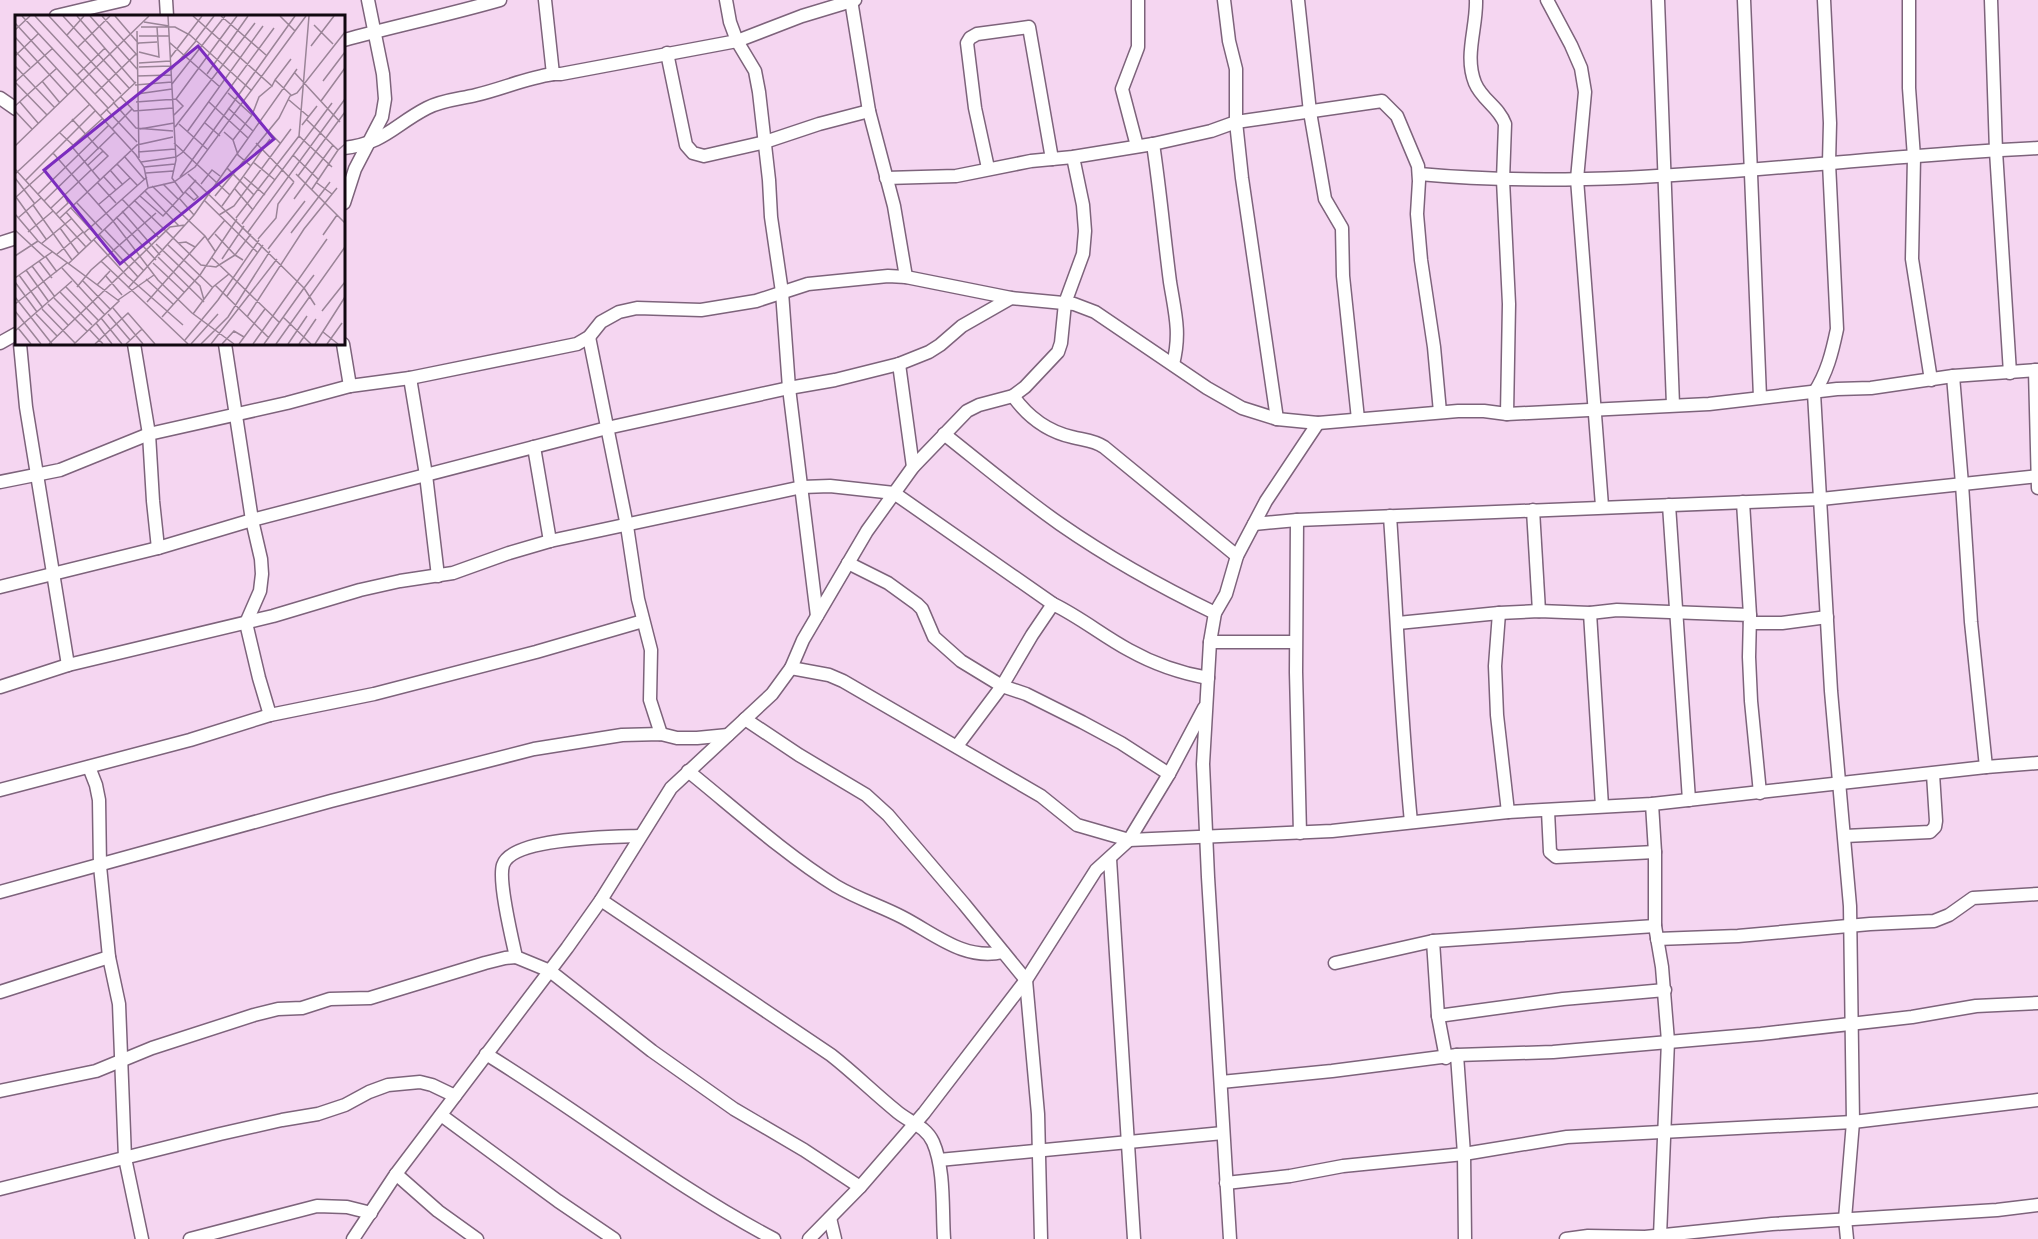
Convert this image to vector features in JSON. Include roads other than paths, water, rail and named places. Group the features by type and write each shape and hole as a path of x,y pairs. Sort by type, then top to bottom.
{"street":[{"path":"60,15 124,0"},
{"path":"166,0 167,15"},
{"path":"345,200 355,169 382,117 385,99 368,0"},
{"path":"345,40 500,0"},
{"path":"545,0 553,74"},
{"path":"726,0 730,22 737,41 755,71 765,142 771,217 782,292 789,388 817,616"},
{"path":"345,148 368,143 437,104 478,95 534,77 567,73 737,41 852,0 869,111 894,206 906,277"},
{"path":"1137,146 1122,89 1138,47 1138,0"},
{"path":"1224,0 1229,40 1236,69 1236,122 1242,178 1278,419"},
{"path":"1298,0 1310,112 1325,199 1342,228 1342,276 1358,419"},
{"path":"1476,0 1471,55 1474,82 1483,96 1502,115 1505,124 1503,180 1509,304 1507,414"},
{"path":"1547,0 1581,68 1585,92 1577,179 1602,506"},
{"path":"1659,0 1673,405"},
{"path":"1744,0 1760,397"},
{"path":"1824,0 1837,329 1833,352 1824,377 1814,393 1827,617 1850,926 1853,1122 1845,1219 1847,1239"},
{"path":"1909,0 1909,88 1914,157 1912,259 1931,380"},
{"path":"1990,0 1996,151 2010,373"},
{"path":"988,168 975,108 967,44 970,38 977,34 1029,27 1052,159"},
{"path":"667,53 686,145 693,153 704,156 765,142 819,124 869,111"},
{"path":"0,98 15,109"},
{"path":"886,178 956,176 988,168 1154,144 1211,131 1236,122 1382,102 1389,106 1396,116 1415,158 1419,174 1417,214 1421,260 1434,347 1440,412"},
{"path":"1154,144 1170,281 1178,327 1178,345 1173,364"},
{"path":"1419,174 1503,180 1577,179 1752,169 2038,147"},
{"path":"353,1239 396,1174 550,972 601,900 671,788 772,694 791,668 798,648 867,531 913,467 968,411 979,405 1014,396 1058,352 1065,303 1083,254 1085,231 1083,205 1073,157"},
{"path":"0,229 2,243"},
{"path":"0,482 60,470 149,434 350,386 410,378 577,344 589,337 601,322 619,312 637,308 701,310 756,301 808,284 888,276 906,277 1011,298 1065,303 1095,312 1207,388 1242,408 1278,419 1318,423 1440,412 1484,411 1507,414 1709,404 1953,376 2037,370 2038,480 1962,484 1821,499 1602,506 1254,524"},
{"path":"0,587 158,548 252,520 607,428 789,388 836,380 899,364 920,357 934,349 962,326 1011,298"},
{"path":"0,343 15,335"},
{"path":"589,337 627,526 638,599 651,650 650,700 661,734"},
{"path":"20,345 26,407 68,665"},
{"path":"134,345 149,434 158,548"},
{"path":"225,345 252,520 261,559 260,591 246,623 270,715"},
{"path":"343,345 350,386"},
{"path":"899,364 913,467"},
{"path":"1953,376 1971,622 1986,767"},
{"path":"410,378 426,475 438,576"},
{"path":"1014,396 1026,413 1040,424 1065,436 1092,441 1104,447 1237,556"},
{"path":"1230,1239 1203,764 1210,642 1215,613 1226,594 1237,556 1289,464 1318,423"},
{"path":"944,434 1026,499 1083,539 1145,577 1215,613"},
{"path":"534,447 550,541"},
{"path":"0,687 68,665 246,623 360,590 467,569 550,541 802,487 830,486 894,493 1053,604 1129,650 1148,660 1186,674 1208,678"},
{"path":"1743,502 1750,619 1751,700 1760,793"},
{"path":"1669,505 1689,800"},
{"path":"1533,510 1539,611"},
{"path":"1389,516 1398,623 1403,742 1411,822"},
{"path":"1297,520 1295,642 1300,833"},
{"path":"848,563 888,583 917,604 922,609 930,632 941,645 961,661 1002,686 1026,694 1121,743 1169,774"},
{"path":"957,746 1002,686 1053,604"},
{"path":"1398,623 1539,611 1590,613 1617,610 1782,623 1827,617"},
{"path":"1499,613 1495,666 1497,716 1508,812"},
{"path":"1590,613 1602,806"},
{"path":"0,790 190,740 270,715 374,694 536,652 643,621"},
{"path":"1210,642 1295,642"},
{"path":"791,668 830,675 843,681 1055,805 1077,825 1130,840 1300,833 1508,812 1652,804 1986,767 2038,764"},
{"path":"809,1239 860,1187 916,1123 1026,981 1096,870 1130,840 1169,774 1206,704"},
{"path":"745,719 866,795 888,815 1026,981 1038,1114 1041,1239"},
{"path":"0,892 331,801 534,749 622,735 661,734 677,738 696,738 728,735"},
{"path":"89,767 99,800 100,866 109,957 119,1004 124,1158 142,1239"},
{"path":"688,771 808,867 858,898 900,916 957,948 977,954 990,955 1003,952"},
{"path":"1845,836 1930,832 1935,827 1936,821 1933,774"},
{"path":"1652,804 1656,933 1665,990 1668,1041 1660,1236"},
{"path":"1548,811 1552,856 1655,852"},
{"path":"516,957 506,907 502,867 507,858 534,846 577,840 640,836"},
{"path":"1110,859 1134,1239"},
{"path":"1335,963 1432,941 1656,933 1738,936 1934,921 1949,915 1973,898 2038,894"},
{"path":"601,900 831,1055 867,1084 896,1112 928,1133 939,1160 944,1239"},
{"path":"1432,941 1438,1016 1452,1056 1464,1154 1465,1239"},
{"path":"0,992 109,957"},
{"path":"0,1091 96,1071 122,1059 254,1015 278,1009 302,1008 341,997 370,998 485,963 516,957 550,972 652,1051 734,1109 804,1150 860,1187"},
{"path":"1438,1016 1563,999 1665,990"},
{"path":"1221,1082 1452,1056 1552,1052 1853,1024 1976,1006 2038,1003"},
{"path":"486,1054 588,1120 685,1188 774,1239"},
{"path":"0,1189 231,1131 318,1114 345,1105 388,1085 420,1082 455,1096"},
{"path":"1226,1183 1290,1176 1344,1166 1464,1154 1567,1137 1853,1122 2038,1100"},
{"path":"441,1114 558,1201 614,1239"},
{"path":"939,1160 1223,1133"},
{"path":"396,1174 438,1211 477,1239"},
{"path":"1566,1239 1588,1236 1645,1238 1845,1219 1997,1210 2038,1205"},
{"path":"190,1239 317,1206 347,1208 371,1213"},
{"path":"830,1218 834,1239"}]}
